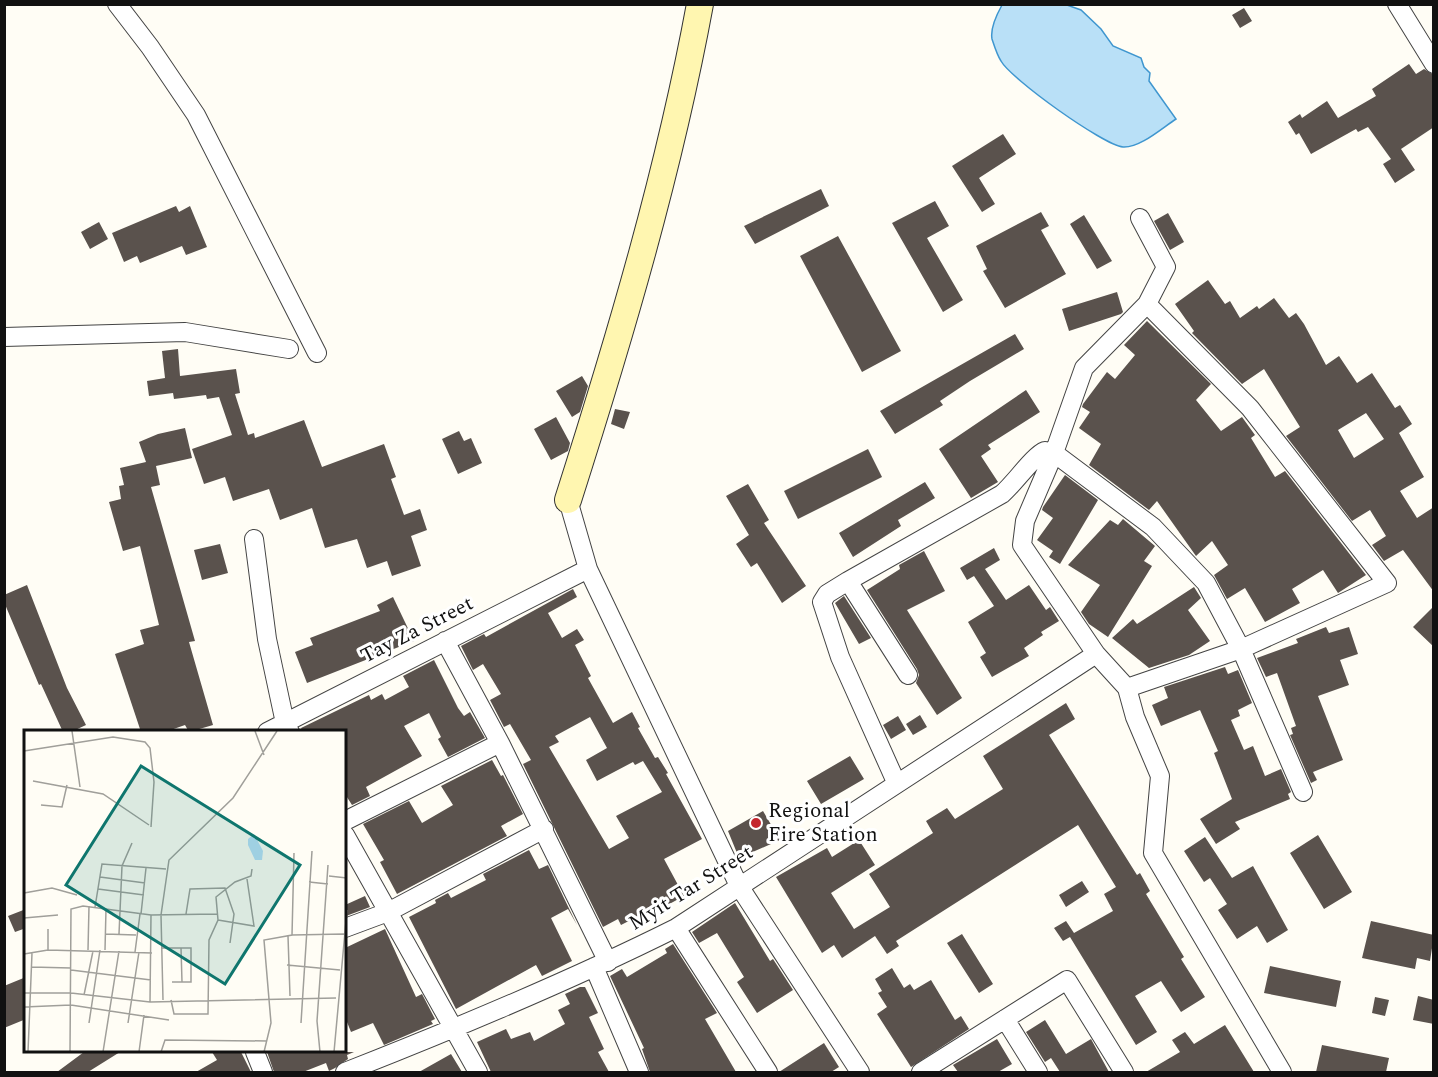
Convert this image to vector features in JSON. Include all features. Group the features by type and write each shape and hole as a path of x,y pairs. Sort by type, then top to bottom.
{"street":[{"path":"117,4 150,47 196,115 317,353"},
{"path":"700,4 685,85 614,356 568,500 588,569 739,886 860,1072"},
{"path":"1397,4 1434,64"},
{"path":"1140,218 1166,267 1147,304 1084,368 1054,453 1025,521 1022,545 1096,654 1127,688 1135,717 1160,776 1153,853 1282,1072"},
{"path":"1127,688 1241,648 1387,583 1250,408 1147,304"},
{"path":"4,337 185,332 289,349"},
{"path":"896,782 862,709 827,622 822,602 827,594 848,581 1002,494 1015,483 1041,452 1054,453 1160,535 1206,583 1241,648 1304,792"},
{"path":"254,539 267,639 288,727"},
{"name":"Tay Za Street","path":"288,727 445,641 588,569"},
{"path":"848,581 908,675"},
{"path":"445,641 544,829 601,964 639,1072"},
{"name":"Myit Tar Street","path":"350,1072 453,1030 676,928 896,782 1096,654"},
{"path":"346,820 500,743"},
{"path":"346,928 388,912 544,829"},
{"path":"346,837 478,1072"},
{"path":"676,928 768,1072"},
{"path":"921,1072 1067,980 1124,1072"},
{"path":"1005,1019 1038,1072"},
{"path":"255,1053 263,1072"}],"water":[{"path":"1002,5 1067,5 1081,10 1101,29 1113,46 1141,58 1144,67 1150,73 1149,81 1176,119 1144,141 1123,147 1078,124 1021,82 1001,61 992,39 992,30"}],"building":[{"path":"1244,8 1252,21 1240,28 1232,15"},
{"path":"1409,64 1416,74 1424,69 1434,75 1434,127 1401,149 1415,170 1395,183 1383,164 1391,159 1368,127 1358,132 1356,129 1311,154 1299,133 1296,135 1288,122 1300,114 1302,118 1327,101 1338,118 1376,96 1372,89"},
{"path":"1003,134 1016,154 979,178 995,204 982,212 952,166"},
{"path":"821,189 829,206 755,244 744,226"},
{"path":"935,201 949,226 927,238 963,300 943,312 892,223"},
{"path":"176,206 179,212 190,206 207,247 186,255 182,246 140,263 137,256 124,262 112,233"},
{"path":"1041,212 1049,226 1041,230 1066,274 1005,308 983,271 987,269 976,246"},
{"path":"1168,213 1184,242 1170,250 1154,221"},
{"path":"1084,215 1112,261 1097,269 1070,224"},
{"path":"99,222 108,239 90,249 81,232"},
{"path":"838,236 901,351 862,372 800,256"},
{"path":"1208,280 1225,304 1230,301 1240,318 1257,306 1259,309 1274,298 1289,318 1296,313 1326,365 1339,356 1357,383 1372,373 1395,408 1400,405 1412,424 1399,433 1424,477 1400,491 1417,518 1434,507 1434,592 1403,550 1384,561 1372,545 1386,536 1370,510 1352,521 1286,436 1300,427 1264,369 1242,384 1192,333 1194,331 1175,304","holes":["1366,413 1384,439 1354,458 1338,430"]},
{"path":"1117,292 1123,312 1121,314 1069,331 1062,309"},
{"path":"1147,321 1211,384 1196,400 1221,431 1242,417 1255,435 1251,438 1275,477 1285,471 1366,575 1338,593 1323,570 1292,589 1300,603 1265,622 1245,588 1227,599 1214,575 1228,565 1212,541 1196,556 1157,501 1149,510 1089,465 1101,444 1079,428 1090,412 1082,407 1083,404 1107,372 1115,379 1135,355 1124,345"},
{"path":"1015,334 1024,349 970,381 940,401 943,405 895,434 880,411"},
{"path":"178,349 180,376 236,369 240,393 235,394 248,435 254,433 255,438 304,420 322,467 384,444 396,477 391,479 404,515 420,509 427,530 411,536 421,566 392,576 387,561 367,568 357,539 325,548 312,508 280,520 269,489 233,501 225,477 204,484 192,449 232,435 219,397 207,399 206,395 174,399 173,393 149,396 147,381 165,378 162,351"},
{"path":"582,376 588,386 580,412 572,417 556,391"},
{"path":"1026,390 1040,412 988,445 991,449 981,456 998,482 971,498 939,449"},
{"path":"615,409 630,412 624,429 611,424"},
{"path":"556,417 570,443 568,451 551,460 534,429"},
{"path":"185,428 192,458 156,466 160,485 151,487 195,641 189,642 213,725 196,730 188,730 185,725 171,730 140,730 115,654 144,644 140,630 159,625 140,546 123,551 109,502 121,499 119,486 124,485 120,468 146,462 139,442 158,434"},
{"path":"459,431 464,441 471,438 482,463 458,474 442,439"},
{"path":"868,449 882,477 798,519 784,491"},
{"path":"1065,475 1098,500 1060,564 1049,557 1053,551 1037,540 1053,518 1042,510 1043,507"},
{"path":"925,482 935,498 898,520 901,526 853,557 839,533"},
{"path":"748,484 769,520 764,523 806,586 782,603 757,563 751,567 736,544 749,535 726,496"},
{"path":"1123,519 1155,546 1144,561 1152,566 1108,637 1089,624 1081,612 1100,585 1068,565 1110,520 1118,525"},
{"path":"220,544 228,573 202,580 194,550"},
{"path":"994,548 1000,560 985,569 1006,600 1029,585 1046,610 1050,607 1059,621 1041,632 1043,635 1024,648 1029,656 992,677 980,657 986,653 968,622 994,606 974,576 967,580 960,568"},
{"path":"924,551 945,591 907,610 962,698 937,715 916,683 919,675 917,669 867,590 900,569 899,565"},
{"path":"27,585 67,688 86,725 75,730 62,730 41,684 39,685 4,602 4,595"},
{"path":"1194,587 1201,598 1188,610 1210,641 1189,655 1149,668 1112,638 1133,619 1137,624"},
{"path":"573,589 577,597 548,613 562,638 577,629 584,640 575,645 591,676 588,678 613,723 632,712 640,727 638,728 655,758 658,757 668,773 666,774 702,839 664,859 684,896 662,908 660,905 621,925 618,919 603,927 523,764 531,760 510,724 504,727 490,700 501,694 483,664 473,670 461,646 484,634 486,637","holes":["590,717 607,748 586,760 597,781 633,762 635,765 643,761 662,792 616,816 629,838 609,849 549,747 559,742 555,736"]},
{"path":"844,596 871,638 859,644 835,603"},
{"path":"393,597 414,641 307,683 295,652 313,645 310,638 380,611 377,605"},
{"path":"1434,606 1434,647 1413,627"},
{"path":"1326,627 1329,633 1349,627 1358,654 1340,660 1349,685 1318,696 1343,760 1313,772 1317,780 1311,783 1290,735 1293,734 1291,728 1296,726 1277,673 1266,677 1257,658 1298,643 1296,639"},
{"path":"434,660 458,708 464,716 470,712 485,738 448,757 438,739 441,737 429,713 404,726 422,756 366,787 370,796 352,805 346,796 346,730 302,730 301,728 369,695 371,700 382,694 385,700 409,687 403,676"},
{"path":"1225,667 1228,674 1238,670 1252,703 1238,710 1240,716 1231,720 1244,750 1253,746 1265,776 1281,769 1291,792 1288,794 1290,799 1235,822 1240,829 1216,844 1200,819 1232,799 1214,753 1218,751 1200,710 1161,726 1152,705 1168,698 1164,687"},
{"path":"1066,703 1075,719 1049,735 1137,875 1140,873 1150,891 1146,894 1184,957 1181,959 1205,997 1181,1012 1161,981 1135,996 1157,1032 1136,1045 1070,937 1063,941 1054,928 1066,921 1074,933 1113,911 1104,894 1116,887 1078,825 896,941 899,946 887,954 875,936 842,958 834,945 822,953 776,877 827,848 832,857 859,840 875,865 831,893 854,929 890,907 869,874 933,833 926,821 947,808 955,819 1003,789 983,756"},
{"path":"920,715 927,727 913,735 906,724"},
{"path":"898,716 906,730 891,739 883,725"},
{"path":"850,756 864,779 821,804 807,781"},
{"path":"492,760 501,776 503,775 523,814 501,826 507,836 397,894 380,862 384,860 363,824 409,801 422,823 453,805 441,786"},
{"path":"763,811 780,840 739,858 728,831"},
{"path":"1318,835 1352,892 1324,909 1290,853"},
{"path":"1205,837 1232,878 1253,866 1288,930 1267,943 1257,926 1237,939 1218,910 1227,904 1210,878 1204,882 1184,851"},
{"path":"529,850 539,869 548,865 577,925 568,909 551,918 572,961 542,976 536,965 456,1009 409,917 436,903 435,900 448,893 451,898 486,880 483,874"},
{"path":"1082,881 1089,892 1066,907 1059,895"},
{"path":"365,896 370,907 346,916 346,905"},
{"path":"735,903 770,961 773,959 793,990 757,1013 737,982 744,977 717,933 699,943 692,932"},
{"path":"24,910 24,929 15,932 8,916"},
{"path":"1371,921 1434,935 1430,961 1417,958 1415,969 1362,958"},
{"path":"385,929 416,997 422,994 435,1019 431,1021 433,1024 384,1045 373,1023 351,1032 346,1020 346,948"},
{"path":"962,934 993,984 979,993 947,943"},
{"path":"673,944 717,1013 705,1019 736,1072 650,1072 642,1049 644,1048 610,976 622,969 627,977 667,953 665,949"},
{"path":"1270,966 1341,981 1336,1007 1264,993"},
{"path":"892,968 904,988 910,984 914,990 931,980 955,1020 961,1016 969,1029 911,1067 877,1014 887,1007 878,993 882,991 875,979"},
{"path":"24,978 24,1020 4,1028 4,986"},
{"path":"585,987 598,1013 589,1017 604,1049 598,1052 609,1072 491,1072 477,1042 506,1029 511,1039 530,1032 534,1041 565,1024 558,1010 570,1004 565,994"},
{"path":"1418,996 1434,1000 1434,1024 1413,1020"},
{"path":"1375,997 1389,1000 1385,1016 1372,1013"},
{"path":"1045,1020 1066,1054 1091,1039 1109,1072 1060,1072 1051,1058 1045,1062 1026,1032"},
{"path":"1225,1025 1254,1072 1146,1072 1180,1052 1172,1040 1185,1032 1194,1044"},
{"path":"997,1039 1012,1064 998,1072 958,1072 953,1065"},
{"path":"824,1043 839,1067 831,1072 779,1072"},
{"path":"1322,1045 1389,1058 1386,1072 1316,1072"},
{"path":"354,1052 347,1055 348,1059 329,1071 326,1063 303,1072 274,1072 267,1053"},
{"path":"83,1053 118,1053 88,1072 57,1072"},
{"path":"213,1053 242,1053 251,1072 196,1072 217,1060"},
{"path":"451,1054 462,1072 419,1072"}],"place":[{"name":"Regional Fire Station","path":"756,823"}]}
